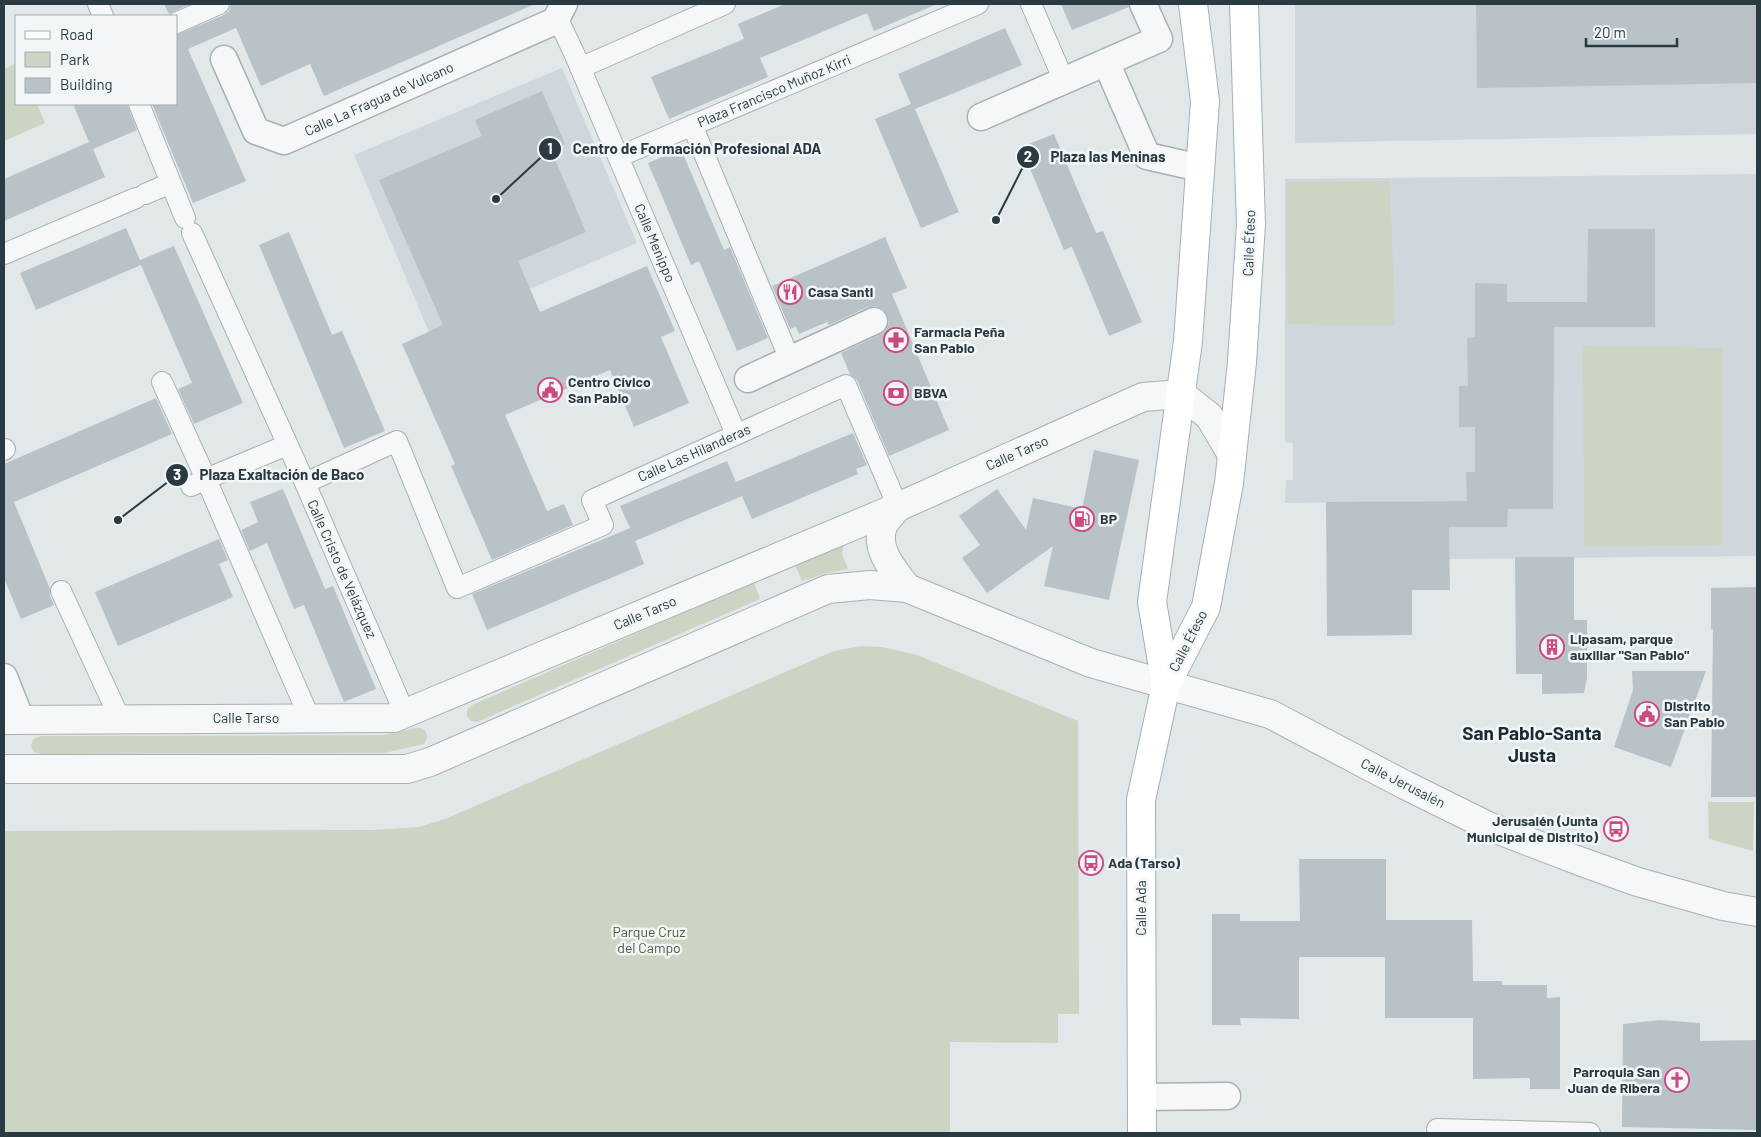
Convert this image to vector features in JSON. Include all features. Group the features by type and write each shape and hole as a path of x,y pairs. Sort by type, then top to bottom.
{"main road":[{"name":"Calle Éfeso","path":"1166,684 1152,602 1188,341 1205,102 1193,4"},
{"name":"Calle Éfeso","path":"1166,684 1206,607 1229,483 1242,362 1251,224 1244,4"},
{"name":"Calle Ada","path":"1142,1133 1141,800 1166,684"}],"street":[{"path":"178,22 219,4"},
{"path":"577,61 688,11 725,4"},
{"name":"Plaza Francisco Muñoz Kirri","path":"790,360 692,125 978,4"},
{"path":"1031,4 1064,81"},
{"path":"982,117 1159,39 1143,4"},
{"name":"Calle La Fragua de Vulcano","path":"224,59 256,131 284,141 555,21 561,10"},
{"name":"Calle Menippo","path":"561,10 577,61 736,434"},
{"path":"1106,62 1147,156 1200,168"},
{"name":"Calle Cristo de Velázquez","path":"138,105 189,225 405,714"},
{"path":"618,157 692,125"},
{"path":"4,254 171,183"},
{"path":"718,390 748,379 874,321"},
{"path":"162,382 199,483 310,718"},
{"name":"Calle Las Hilanderas","path":"305,484 397,441 457,588 603,525 592,500 846,385 898,507"},
{"path":"1181,394 1209,416 1232,455"},
{"name":"Calle Tarso","path":"13,720 394,718 898,507 1143,397 1181,394"},
{"path":"199,483 287,445"},
{"path":"898,507 882,527 880,546 887,562 907,588"},
{"path":"4,769 407,769 430,762 828,590 870,585 907,588 1090,663 1166,684"},
{"path":"61,591 120,719"},
{"path":"4,677 13,720"},
{"name":"Calle Jerusalén","path":"1166,684 1270,714 1488,826 1638,882 1723,906 1757,912"},
{"path":"1142,1097 1226,1096"},
{"path":"1436,1129 1590,1133"}],"shaded area":[{"path":"1295,4 1757,4 1757,134 1295,143"},
{"path":"562,68 637,243 429,332 354,155"},
{"path":"1757,174 1757,556 1449,559 1448,501 1285,503 1286,480 1293,480 1293,443 1285,442 1285,179"}],"green space":[{"path":"15,64 15,105 37,105 45,123 4,141 4,69"},
{"path":"1390,181 1395,326 1287,324 1286,182"},
{"path":"1583,346 1723,348 1723,545 1584,547"},
{"path":"844,544 842,554 848,569 802,581 795,565"},
{"path":"754,582 760,599 477,722 471,721 467,716 467,710 472,705"},
{"name":"Parque Cruz del Campo","path":"861,646 882,647 917,655 1078,721 1079,1014 1058,1014 1058,1043 950,1042 950,1133 4,1133 4,831 372,830 419,827 445,819 834,651"},
{"path":"422,728 427,734 424,744 384,753 41,754 34,752 31,746 33,739 41,736 385,735"},
{"path":"1708,802 1754,802 1753,851 1709,839"}],"building":[{"path":"164,4 190,4 169,14"},
{"path":"231,4 535,4 324,96 310,64 261,86 236,28 188,49 246,181 193,203 152,105 178,105 178,34 224,15 229,11"},
{"path":"785,4 937,4 874,31 867,13 760,58 768,77 669,119 651,77 744,39 738,24"},
{"path":"1061,4 1128,4 1129,7 1072,30"},
{"path":"1476,4 1757,4 1757,83 1477,88"},
{"path":"1005,28 1022,65 915,109 959,212 921,228 875,119 911,104 898,74"},
{"path":"542,91 565,144 551,150 586,232 518,261 540,312 647,266 675,331 661,337 689,403 634,427 610,370 505,415 547,511 564,504 573,525 492,560 451,466 455,464 402,344 443,325 379,180 482,136 475,120"},
{"path":"73,105 127,105 137,130 93,149 105,177 4,221 4,179 89,142"},
{"path":"1054,134 1096,233 1103,231 1142,322 1109,336 1072,247 1064,250 1021,147"},
{"path":"681,149 724,250 730,247 768,338 737,351 699,261 691,265 648,163"},
{"path":"126,228 140,260 174,246 243,403 194,424 178,389 192,383 141,265 36,310 20,273"},
{"path":"1588,229 1655,229 1655,327 1554,327 1553,509 1508,509 1507,527 1449,527 1450,590 1412,590 1412,635 1327,636 1326,502 1467,501 1466,472 1475,472 1475,427 1459,427 1459,386 1468,386 1467,338 1475,337 1475,283 1507,284 1507,302 1587,302"},
{"path":"289,232 332,335 342,331 385,431 344,448 259,245"},
{"path":"885,237 907,288 892,294 949,430 889,456 857,380 850,374 841,353 886,330 889,323 887,314 876,306 868,307 829,325 827,322 799,334 796,327 790,329 772,286"},
{"path":"156,398 172,434 14,502 50,589 50,596 54,605 21,619 4,578 4,464"},
{"path":"853,433 867,465 856,469 858,474 752,519 742,496 635,541 644,564 487,630 472,594 630,528 620,506 727,461 736,482"},
{"path":"1094,450 1139,460 1109,600 1044,586 1053,546 987,593 962,558 980,545 959,516 997,489 1026,530 1033,498 1082,509"},
{"path":"283,489 325,589 333,586 376,689 344,702 304,605 294,609 267,543 250,551 241,530 258,522 250,502"},
{"path":"219,539 228,560 219,564 233,597 118,646 95,592"},
{"name":"Lipasam, parque auxiliar \"San Pablo\"","path":"1515,557 1574,557 1574,620 1587,620 1587,678 1584,693 1542,694 1542,674 1516,674"},
{"path":"1757,587 1757,797 1711,797 1713,629 1711,629 1711,588"},
{"name":"Distrito San Pablo","path":"1632,671 1706,671 1671,767 1614,747 1633,690"},
{"path":"1299,859 1386,859 1386,920 1472,920 1473,981 1502,981 1502,985 1547,985 1547,998 1560,997 1560,1089 1530,1089 1530,1078 1473,1079 1473,1018 1385,1018 1385,957 1299,957 1299,1019 1240,1018 1241,1025 1212,1025 1212,914 1240,914 1240,921 1300,921"},
{"name":"Parroquia San Juan de Ribera","path":"1660,1020 1700,1023 1700,1041 1757,1040 1757,1130 1622,1127 1623,1024"}],"place":[{"name":"Centro de Formación Profesional ADA","path":"496,199"},
{"name":"Plaza las Meninas","path":"996,220"},
{"name":"Casa Santi","path":"790,292"},
{"name":"Farmacia Peña San Pablo","path":"896,340"},
{"name":"Centro Cívico San Pablo","path":"550,390"},
{"name":"BBVA","path":"896,393"},
{"name":"BP","path":"1082,519"},
{"name":"Plaza Exaltación de Baco","path":"118,520"},
{"name":"Lipasam, parque auxiliar \"San Pablo\"","path":"1552,647"},
{"name":"Distrito San Pablo","path":"1647,714"},
{"name":"Jerusalén (Junta Municipal de Distrito)","path":"1616,829"},
{"name":"Ada (Tarso)","path":"1091,863"},
{"name":"Parroquia San Juan de Ribera","path":"1677,1080"}],"district":[{"name":"San Pablo-Santa Justa","path":"1532,744"}]}
